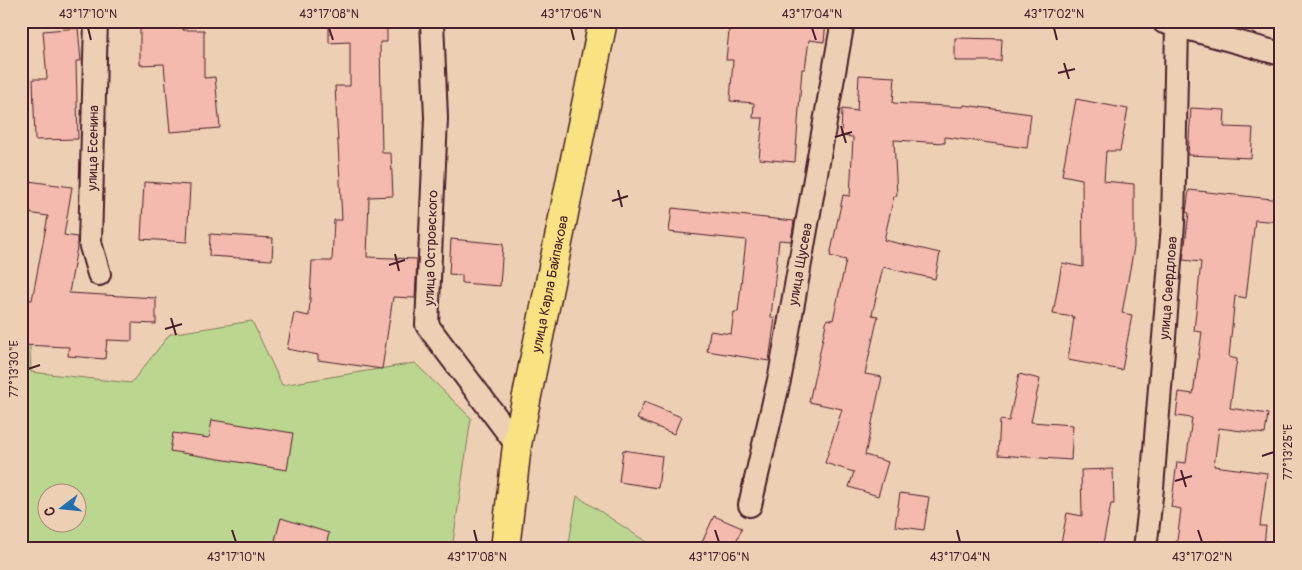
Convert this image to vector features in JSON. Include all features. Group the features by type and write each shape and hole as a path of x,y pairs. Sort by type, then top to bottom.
{"main road":[{"name":"улица Карла Байпакова","path":"505,549 517,445 602,21"}],"street":[{"name":"улица Есенина","path":"96,21 90,244 99,274"},
{"name":"улица Островского","path":"432,21 436,118 428,325 517,445"},
{"name":"улица Щусева","path":"750,505 780,376 843,21"},
{"path":"1170,24 1235,31 1281,54"},
{"name":"улица Свердлова","path":"1145,549 1153,478 1173,224 1170,24"}],"green space":[{"path":"21,159 31,372 131,383 170,334 252,321 282,385 415,363 471,418 452,549 21,549"},
{"path":"577,496 657,549 568,549"}],"building":[{"path":"140,21 182,21 183,30 204,30 204,78 215,77 220,128 170,132 164,64 140,65"},
{"path":"329,21 387,21 387,42 380,42 382,153 391,153 393,196 369,197 367,257 417,259 415,298 393,297 382,369 318,360 318,355 287,349 294,313 309,316 312,261 332,261 334,220 342,220 335,86 350,86 350,42 329,43"},
{"path":"730,21 826,21 824,42 809,40 805,69 802,69 795,162 759,159 763,118 753,118 754,103 730,101 733,60 726,60"},
{"path":"78,28 81,61 76,61 78,139 35,140 33,79 47,79 43,31"},
{"path":"955,38 1002,39 1001,61 955,61"},
{"path":"859,75 895,77 893,103 963,107 964,105 1031,114 1027,148 945,137 945,143 894,140 897,196 894,196 884,240 940,253 935,279 883,267 872,315 878,316 865,374 882,377 865,455 888,462 878,496 849,487 854,472 825,463 842,409 809,402 827,319 833,320 846,260 830,256 843,195 850,196 853,137 841,136 842,109 857,111"},
{"path":"1076,99 1128,109 1120,151 1106,151 1104,181 1134,184 1134,247 1122,313 1132,315 1122,370 1068,360 1074,317 1053,314 1062,263 1083,267 1082,179 1062,175"},
{"path":"1191,108 1225,110 1224,127 1253,128 1251,158 1188,155"},
{"path":"21,180 72,187 64,235 77,237 77,247 69,293 156,298 156,324 132,323 132,341 107,340 105,359 68,356 69,347 21,345 21,299 32,300 48,216 21,212"},
{"path":"144,182 190,185 187,242 141,239"},
{"path":"1189,190 1281,200 1281,222 1255,220 1246,298 1235,296 1229,357 1237,359 1230,408 1268,414 1265,434 1219,428 1214,466 1267,473 1260,526 1266,526 1264,546 1217,541 1216,549 1176,549 1181,509 1171,507 1177,462 1186,463 1192,418 1176,416 1179,392 1193,394 1202,332 1194,331 1201,262 1183,260 1189,213 1186,212"},
{"path":"672,208 794,221 791,241 779,240 771,317 775,318 769,361 707,351 710,331 731,334 734,312 738,312 746,240 669,232"},
{"path":"210,234 273,238 272,260 209,256"},
{"path":"451,239 503,244 500,286 462,283 462,275 449,274"},
{"path":"1019,374 1040,379 1031,422 1073,425 1071,460 998,455 1000,420 1009,421"},
{"path":"644,402 681,417 674,434 637,419"},
{"path":"212,420 293,433 287,470 170,451 173,433 209,438"},
{"path":"623,450 662,456 658,488 619,482"},
{"path":"1113,469 1114,504 1111,504 1102,549 1061,543 1067,513 1082,516 1081,470"},
{"path":"900,493 929,497 924,530 895,526"},
{"path":"714,516 742,528 733,549 699,549"},
{"path":"281,518 329,533 325,549 291,549 274,544"}]}
